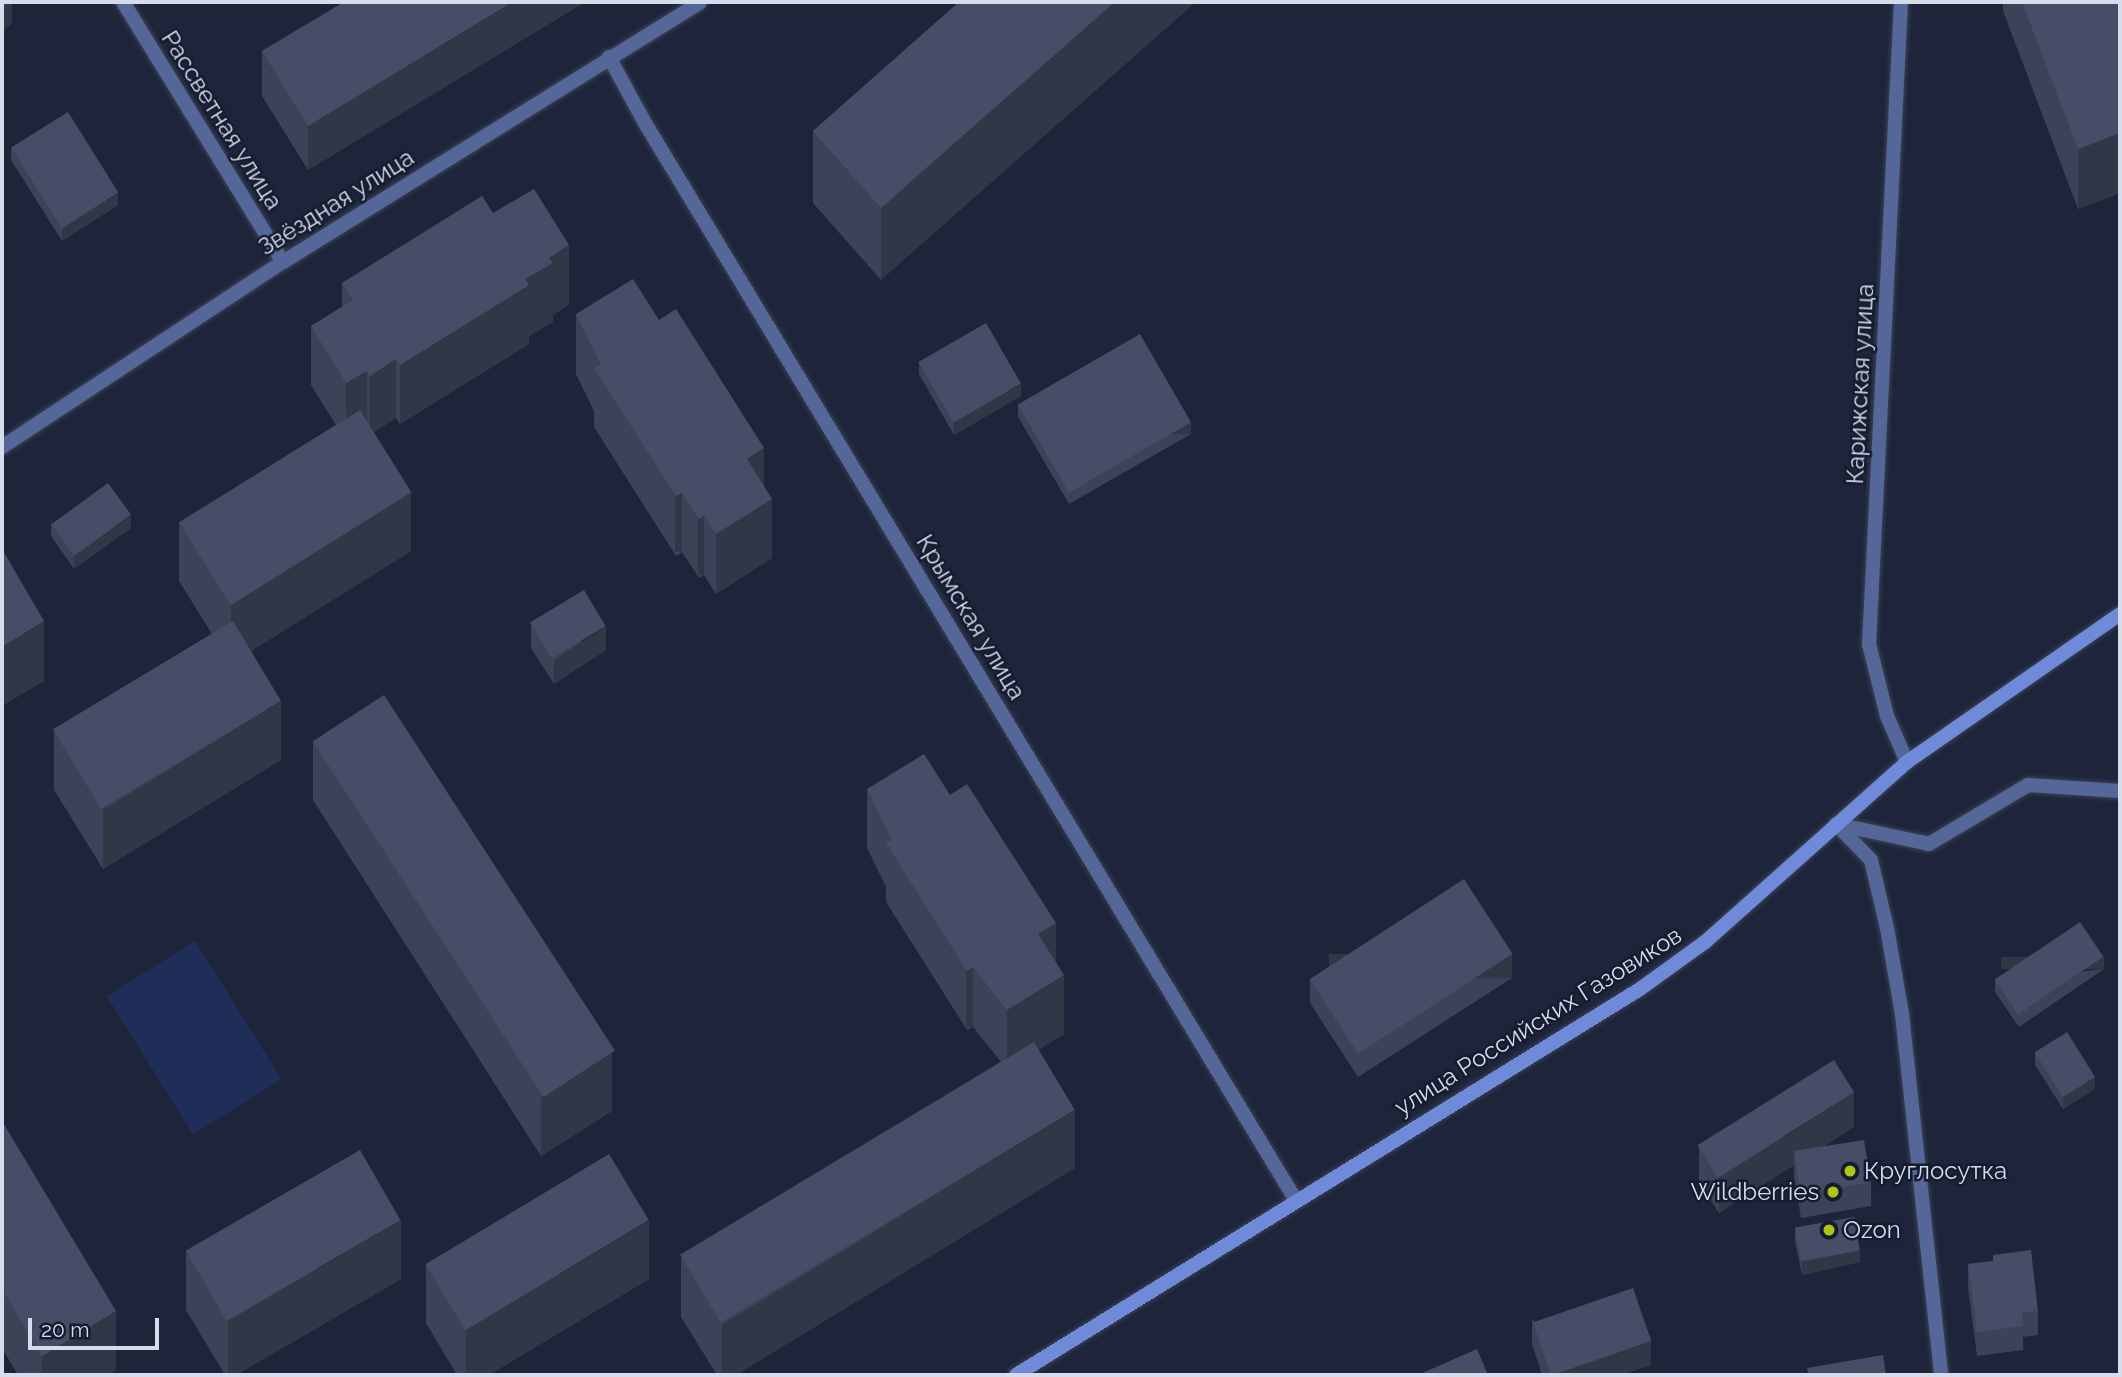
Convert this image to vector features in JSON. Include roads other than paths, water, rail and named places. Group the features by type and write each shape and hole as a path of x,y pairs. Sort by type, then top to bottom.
{"main road":[{"name":"улица Российских Газовиков","path":"1016,1375 1296,1199 1640,989 1705,942 1907,762 2120,614"}],"street":[{"name":"Рассветная улица","path":"123,2 283,262"},
{"name":"Звёздная улица","path":"2,447 283,262 700,2"},
{"name":"Карижская улица","path":"1901,2 1870,644 1887,716 1907,762"},
{"name":"Крымская улица","path":"609,57 645,124 1296,1199"},
{"path":"1836,824 1929,844 2028,785 2120,791"},
{"path":"1836,824 1871,860 1886,928 1902,1014 1941,1375"}],"place":[{"name":"Круглосутка","path":"1850,1171"},
{"name":"Wildberries","path":"1833,1192"},
{"name":"Ozon","path":"1829,1230"}]}
